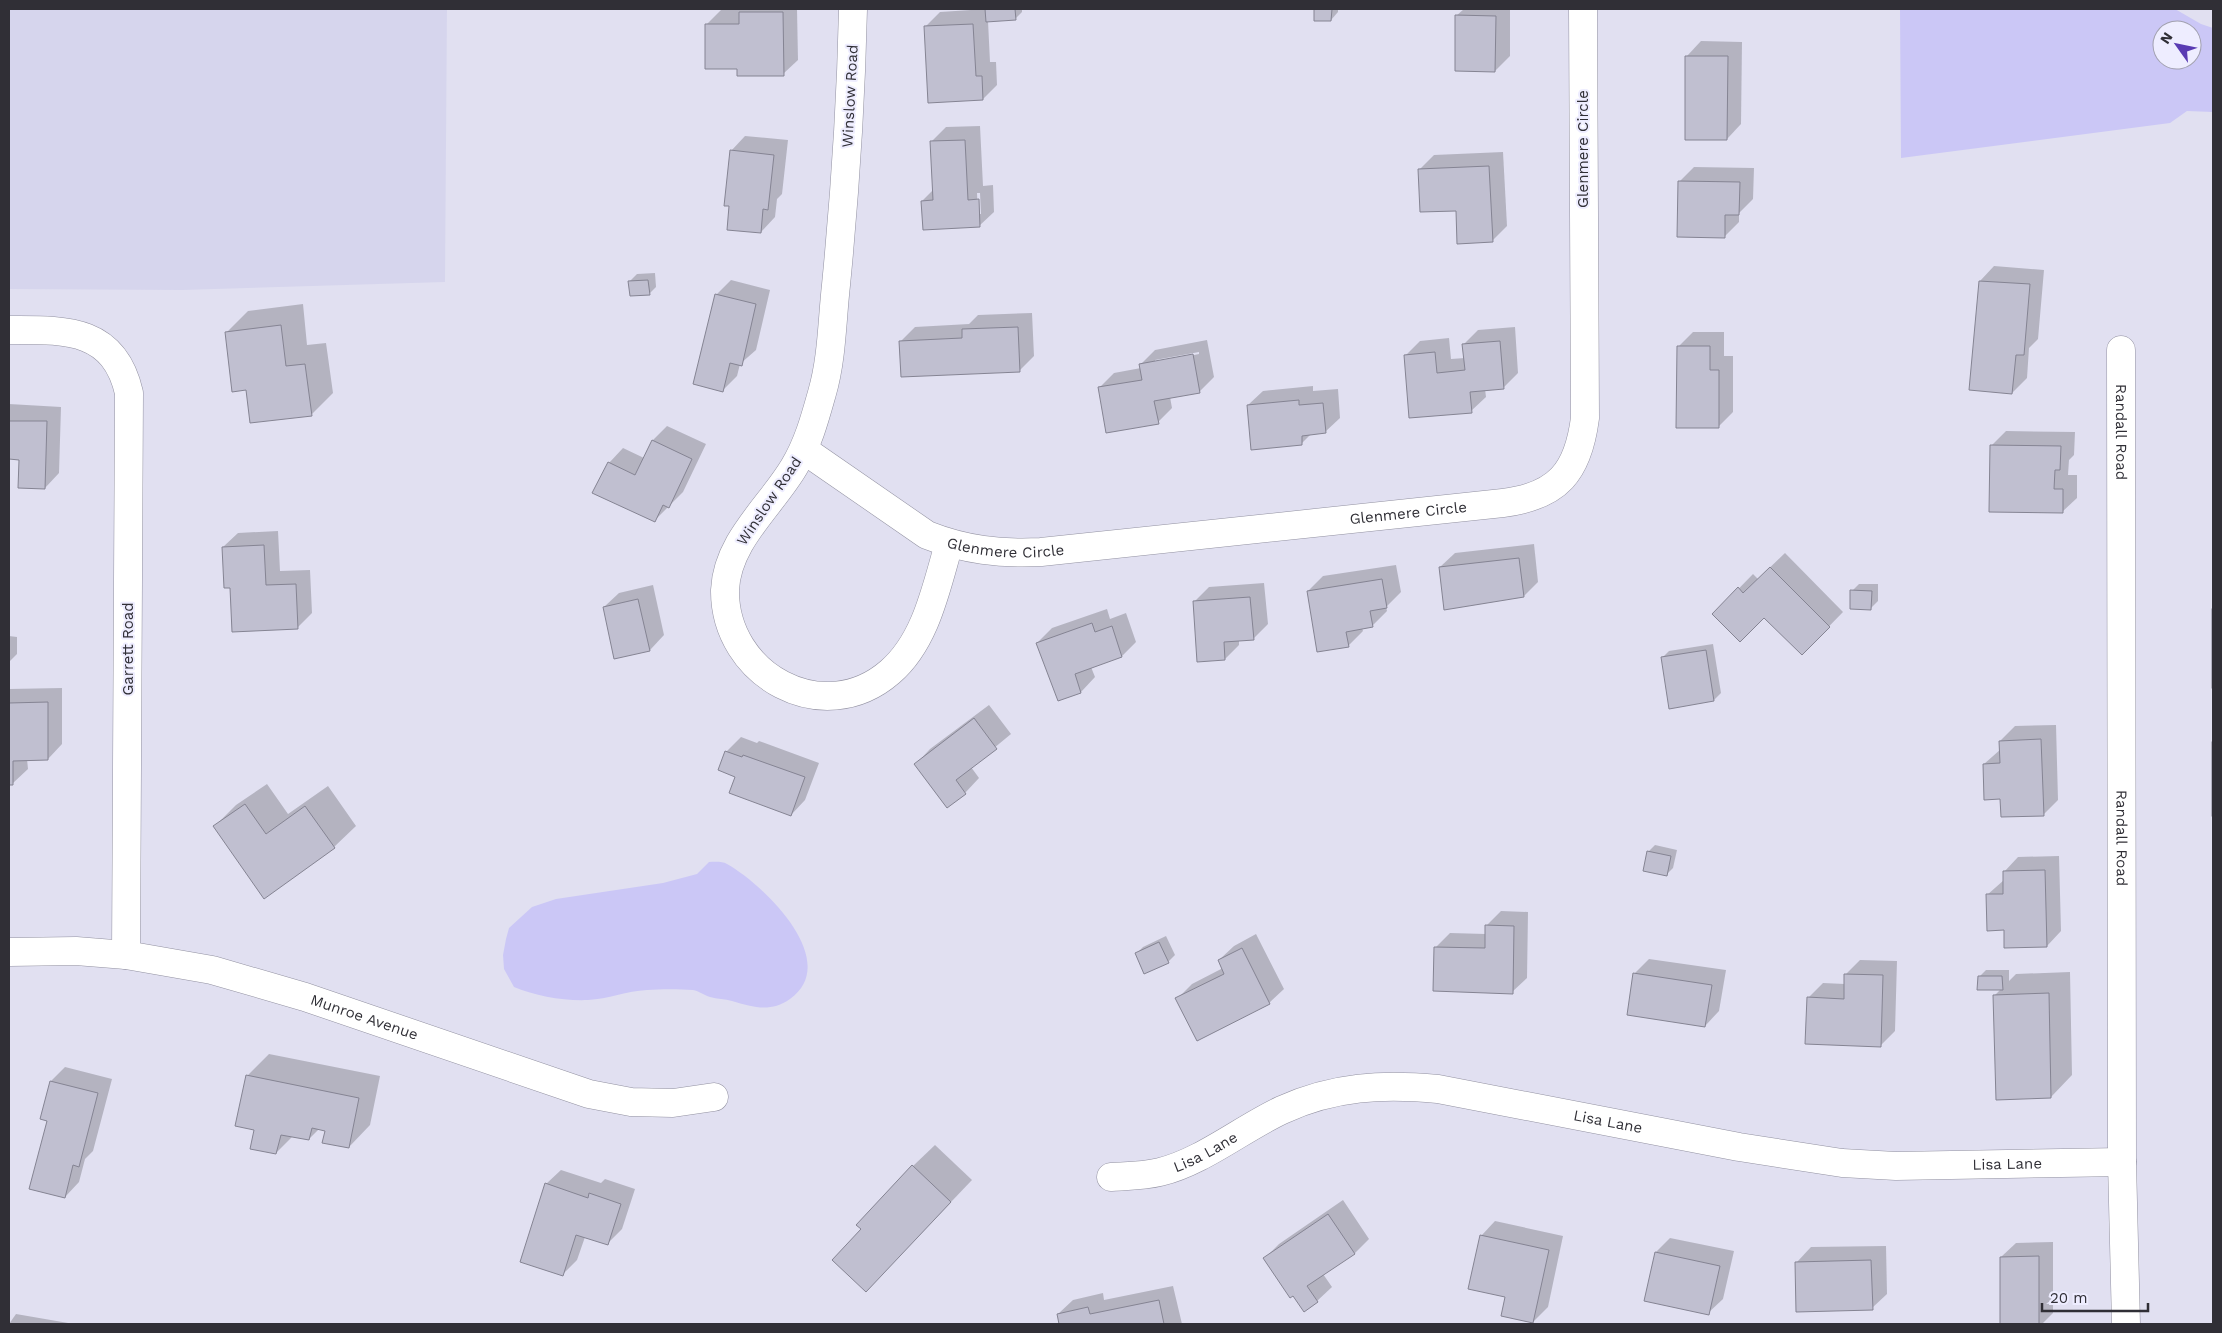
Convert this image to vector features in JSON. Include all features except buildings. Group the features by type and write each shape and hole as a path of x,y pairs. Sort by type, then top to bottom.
{"street":[{"name":"Winslow Road","path":"853,9 846,175 824,390 804,450 777,494 744,536 728,571 725,588 729,624 746,656 761,672 776,682 797,691 817,696 842,695 864,688 885,676 898,665 913,645 928,613 950,544"},
{"name":"Glenmere Circle","path":"804,450 927,535 950,544 1004,554 1041,552 1503,503 1537,496 1554,486 1571,466 1585,418 1583,9"},
{"name":"Garrett Road","path":"9,330 62,330 97,342 108,350 122,370 129,393 126,955"},
{"name":"Randall Road","path":"2121,350 2122,1162 2126,1324"},
{"name":"Munroe Avenue","path":"9,952 76,951 126,955 212,970 263,984 589,1094 631,1102 673,1102 714,1097"},
{"name":"Lisa Lane","path":"1111,1177 1137,1176 1162,1171 1208,1150 1246,1127 1284,1109 1322,1096 1360,1087 1396,1085 1438,1089 1739,1147 1842,1163 1896,1166 2122,1162"}],"shaded area":[{"path":"9,9 447,9 445,282 182,290 9,289"},
{"path":"1900,9 2175,9 2194,20 2152,20 2152,70 2202,70 2202,24 2213,28 2213,112 2187,111 2170,123 1901,158"},
{"path":"709,862 725,863 742,874 777,905 792,925 803,945 808,965 804,983 790,999 775,1006 761,1008 710,997 693,990 670,989 640,991 595,999 569,1000 531,993 514,987 504,969 503,955 506,939 509,928 532,907 556,899 663,883 697,874"}]}
